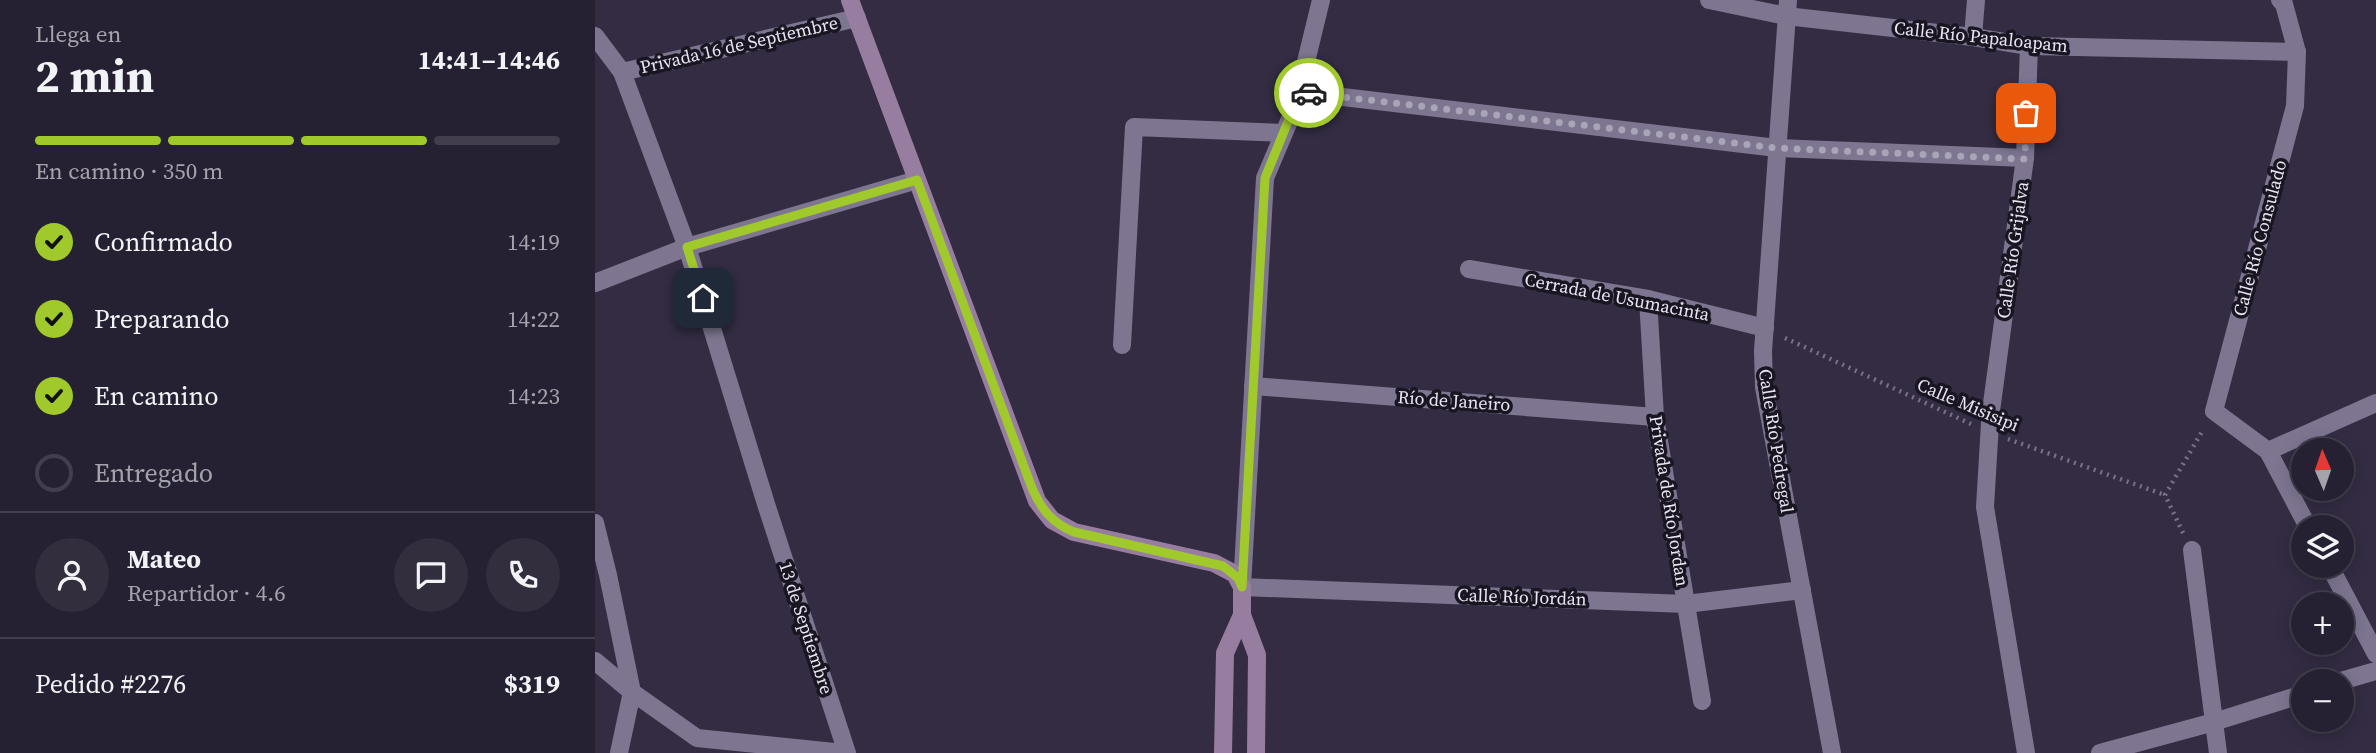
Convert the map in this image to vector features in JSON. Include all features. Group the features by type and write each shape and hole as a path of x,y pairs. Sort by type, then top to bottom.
{"main road":[{"path":"850,0 1032,488 1052,520 1074,532 1223,566 1238,578 1242,587 1242,615 1257,655 1255,753"},
{"path":"1223,753 1225,653 1242,615"}],"street":[{"path":"1242,587 1265,178 1300,92 1321,0"},
{"name":"Calle Río Papaloapam","path":"1709,0 1787,8 2029,46 2297,52"},
{"path":"1973,37 1976,0"},
{"name":"Calle Río Consulado","path":"2214,411 2295,106 2297,52 2284,4 2280,0"},
{"name":"Calle Río Pedregal","path":"1787,8 1765,328 1764,387 1832,753"},
{"name":"Privada 16 de Septiembre","path":"622,72 857,18"},
{"name":"13 de Septiembre","path":"595,36 622,72 687,247 845,753"},
{"name":"Calle Río Grijalva","path":"2026,753 1985,507 1990,422 2025,159 2029,46"},
{"path":"1300,92 1777,148 2025,159"},
{"path":"1122,345 1135,127 1283,133"},
{"path":"595,283 687,247 917,180"},
{"name":"Cerrada de Usumacinta","path":"1469,269 1648,299 1765,328"},
{"name":"Privada de Río Jordan","path":"1648,299 1655,416 1702,701"},
{"name":"Río de Janeiro","path":"1253,386 1655,416"},
{"path":"2268,451 2376,403"},
{"path":"2214,411 2268,451 2302,515"},
{"path":"595,523 632,692 619,753"},
{"path":"2188,543 2218,753"},
{"path":"2336,578 2376,654"},
{"name":"Calle Río Jordán","path":"1242,587 1686,604 1802,590"},
{"path":"595,660 632,692 697,738 845,753"},
{"path":"2354,677 2376,671"},
{"path":"2100,753 2291,698"}],"path":[{"name":"Calle Misisipi","path":"1765,328 2165,495"},
{"path":"2188,543 2165,495 2214,411"}],"way so far":[{"path":"1309,93 1777,148 2025,159 2026,113"}],"route":[{"path":"703,298 687,247 917,180 1037,501 1044,510 1052,520 1074,532 1223,566 1238,578 1242,587 1265,178 1300,92 1309,93"}]}
